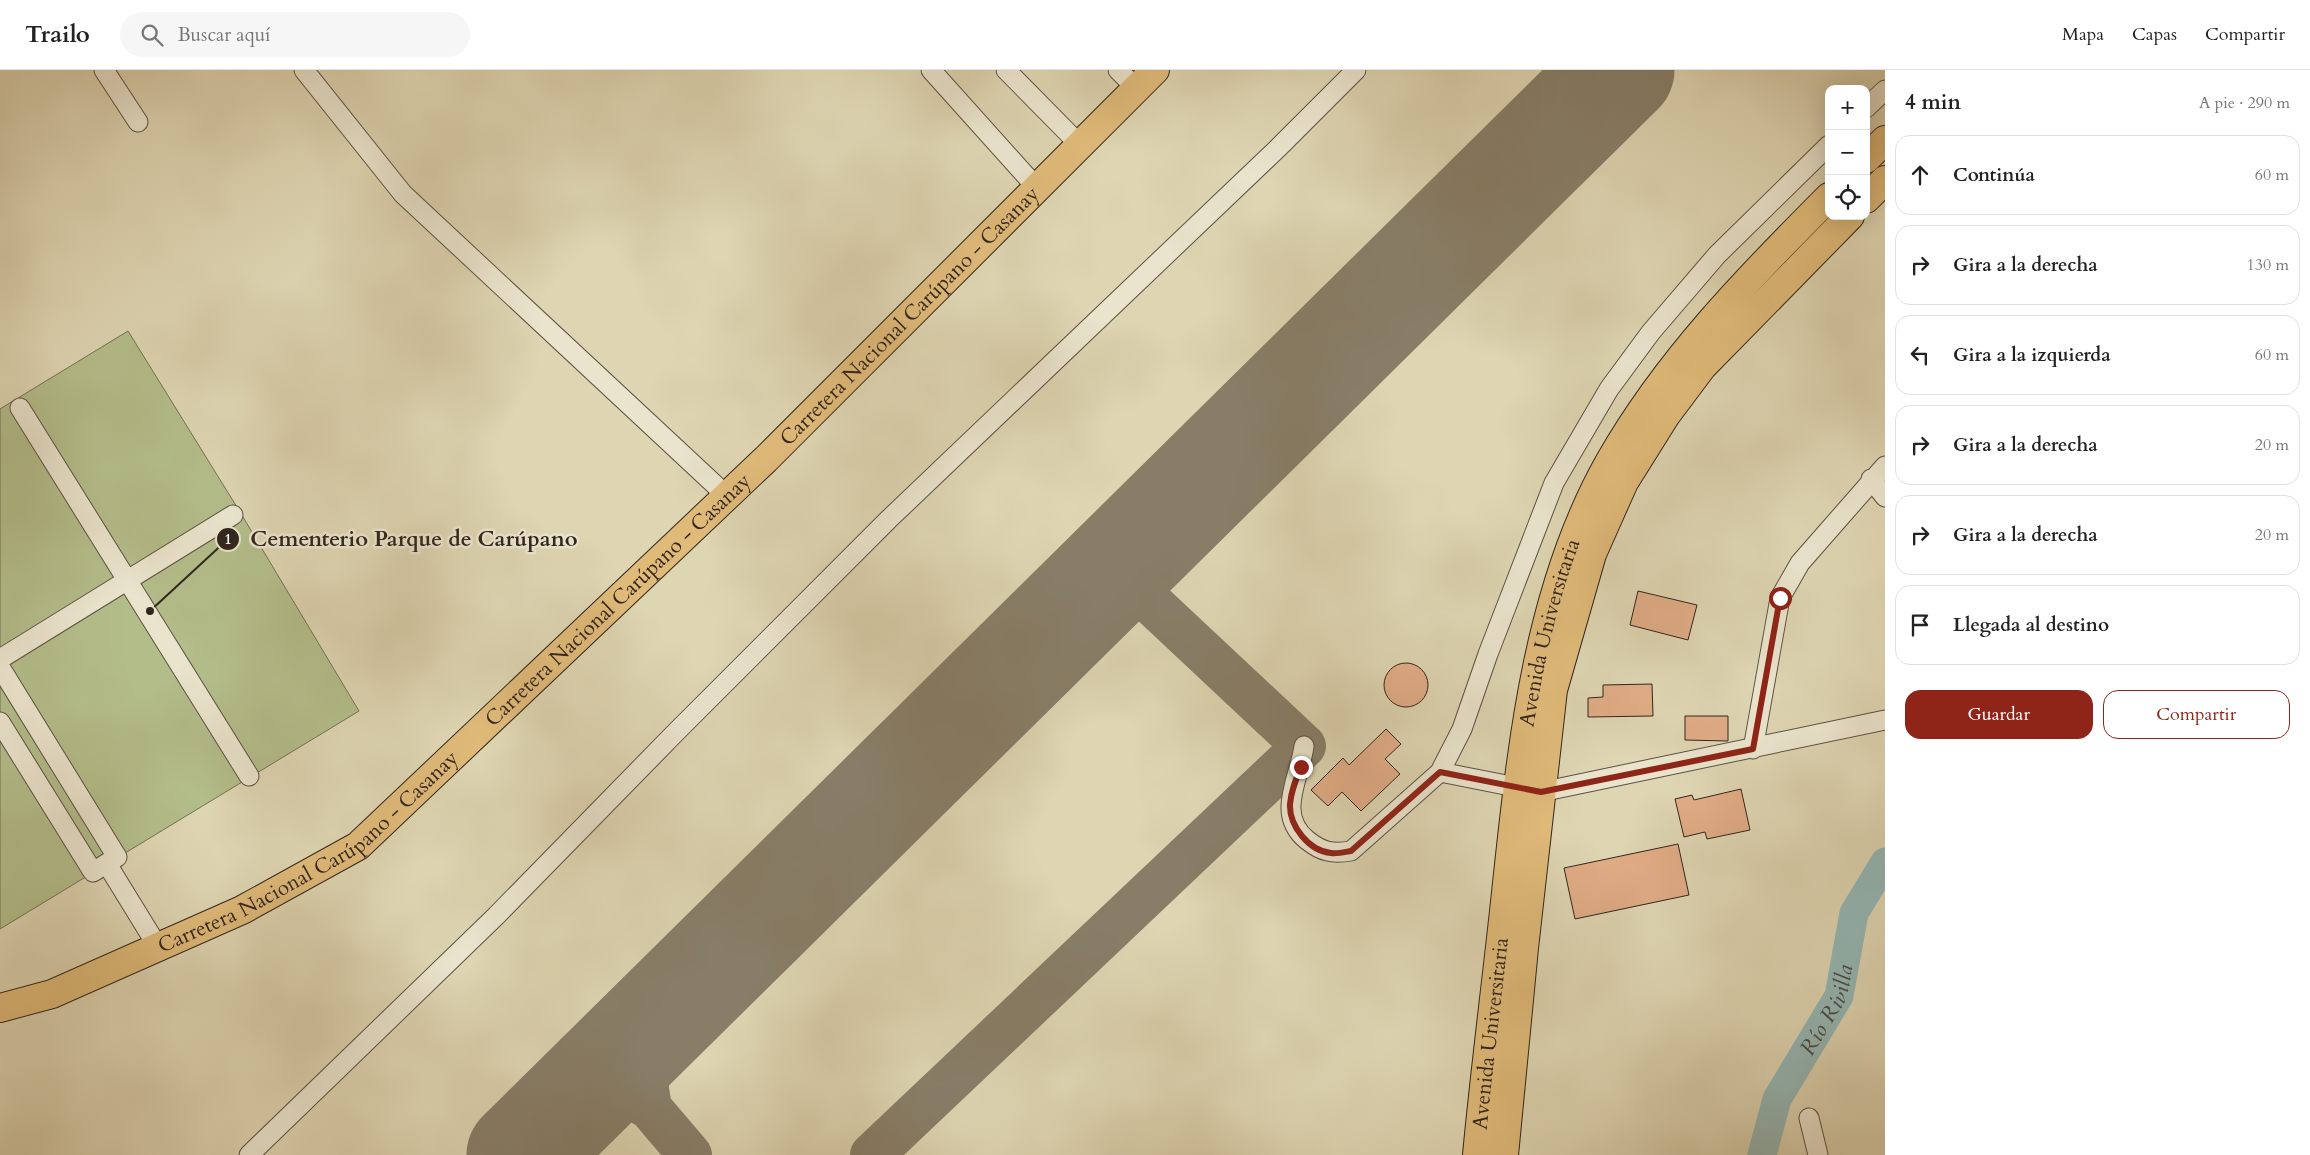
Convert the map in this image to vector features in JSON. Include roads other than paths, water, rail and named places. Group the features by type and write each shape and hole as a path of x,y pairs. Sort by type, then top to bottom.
{"highway":[{"name":"Carretera Nacional Carúpano - Casanay","path":"0,1008 52,994 242,910 358,846 727,496 1080,145 1136,76"},
{"path":"1870,155 1885,140"},
{"path":"1870,195 1885,180"},
{"name":"Avenida Universitaria","path":"1504,1155 1530,790 1533,684 1573,540 1609,463 1650,397 1694,340 1825,201"},
{"name":"Avenida Universitaria","path":"1477,1155 1488,1035 1530,790 1553,690 1592,554 1624,482 1666,415 1702,367 1846,220"}],"street":[{"path":"104,70 138,122"},
{"path":"304,70 403,194 727,496"},
{"path":"931,70 1036,188"},
{"path":"1006,70 1080,145"},
{"path":"249,1155 496,916 676,732 889,519 1278,148 1356,70"},
{"path":"1870,104 1885,90"},
{"path":"1304,746 1301,767 1292,791 1290,806 1292,821 1308,841 1319,850 1332,854 1351,851 1440,772 1462,729 1488,654 1554,483 1609,389 1651,332 1717,255 1825,149"},
{"path":"20,408 249,776"},
{"path":"1753,749 1780,598 1800,563 1871,479 1885,466"},
{"path":"1871,479 1885,497"},
{"path":"0,659 233,515"},
{"path":"0,667 118,857 93,872 0,722"},
{"path":"1440,772 1530,790 1753,749 1885,720"},
{"path":"107,864 158,947"},
{"path":"1809,1118 1818,1155"}],"waterway":[{"name":"Río Rivilla","path":"1762,1155 1777,1099 1839,996 1854,913 1885,862"}],"place":[{"name":"Cementerio Parque de Carúpano","path":"150,611"}]}
